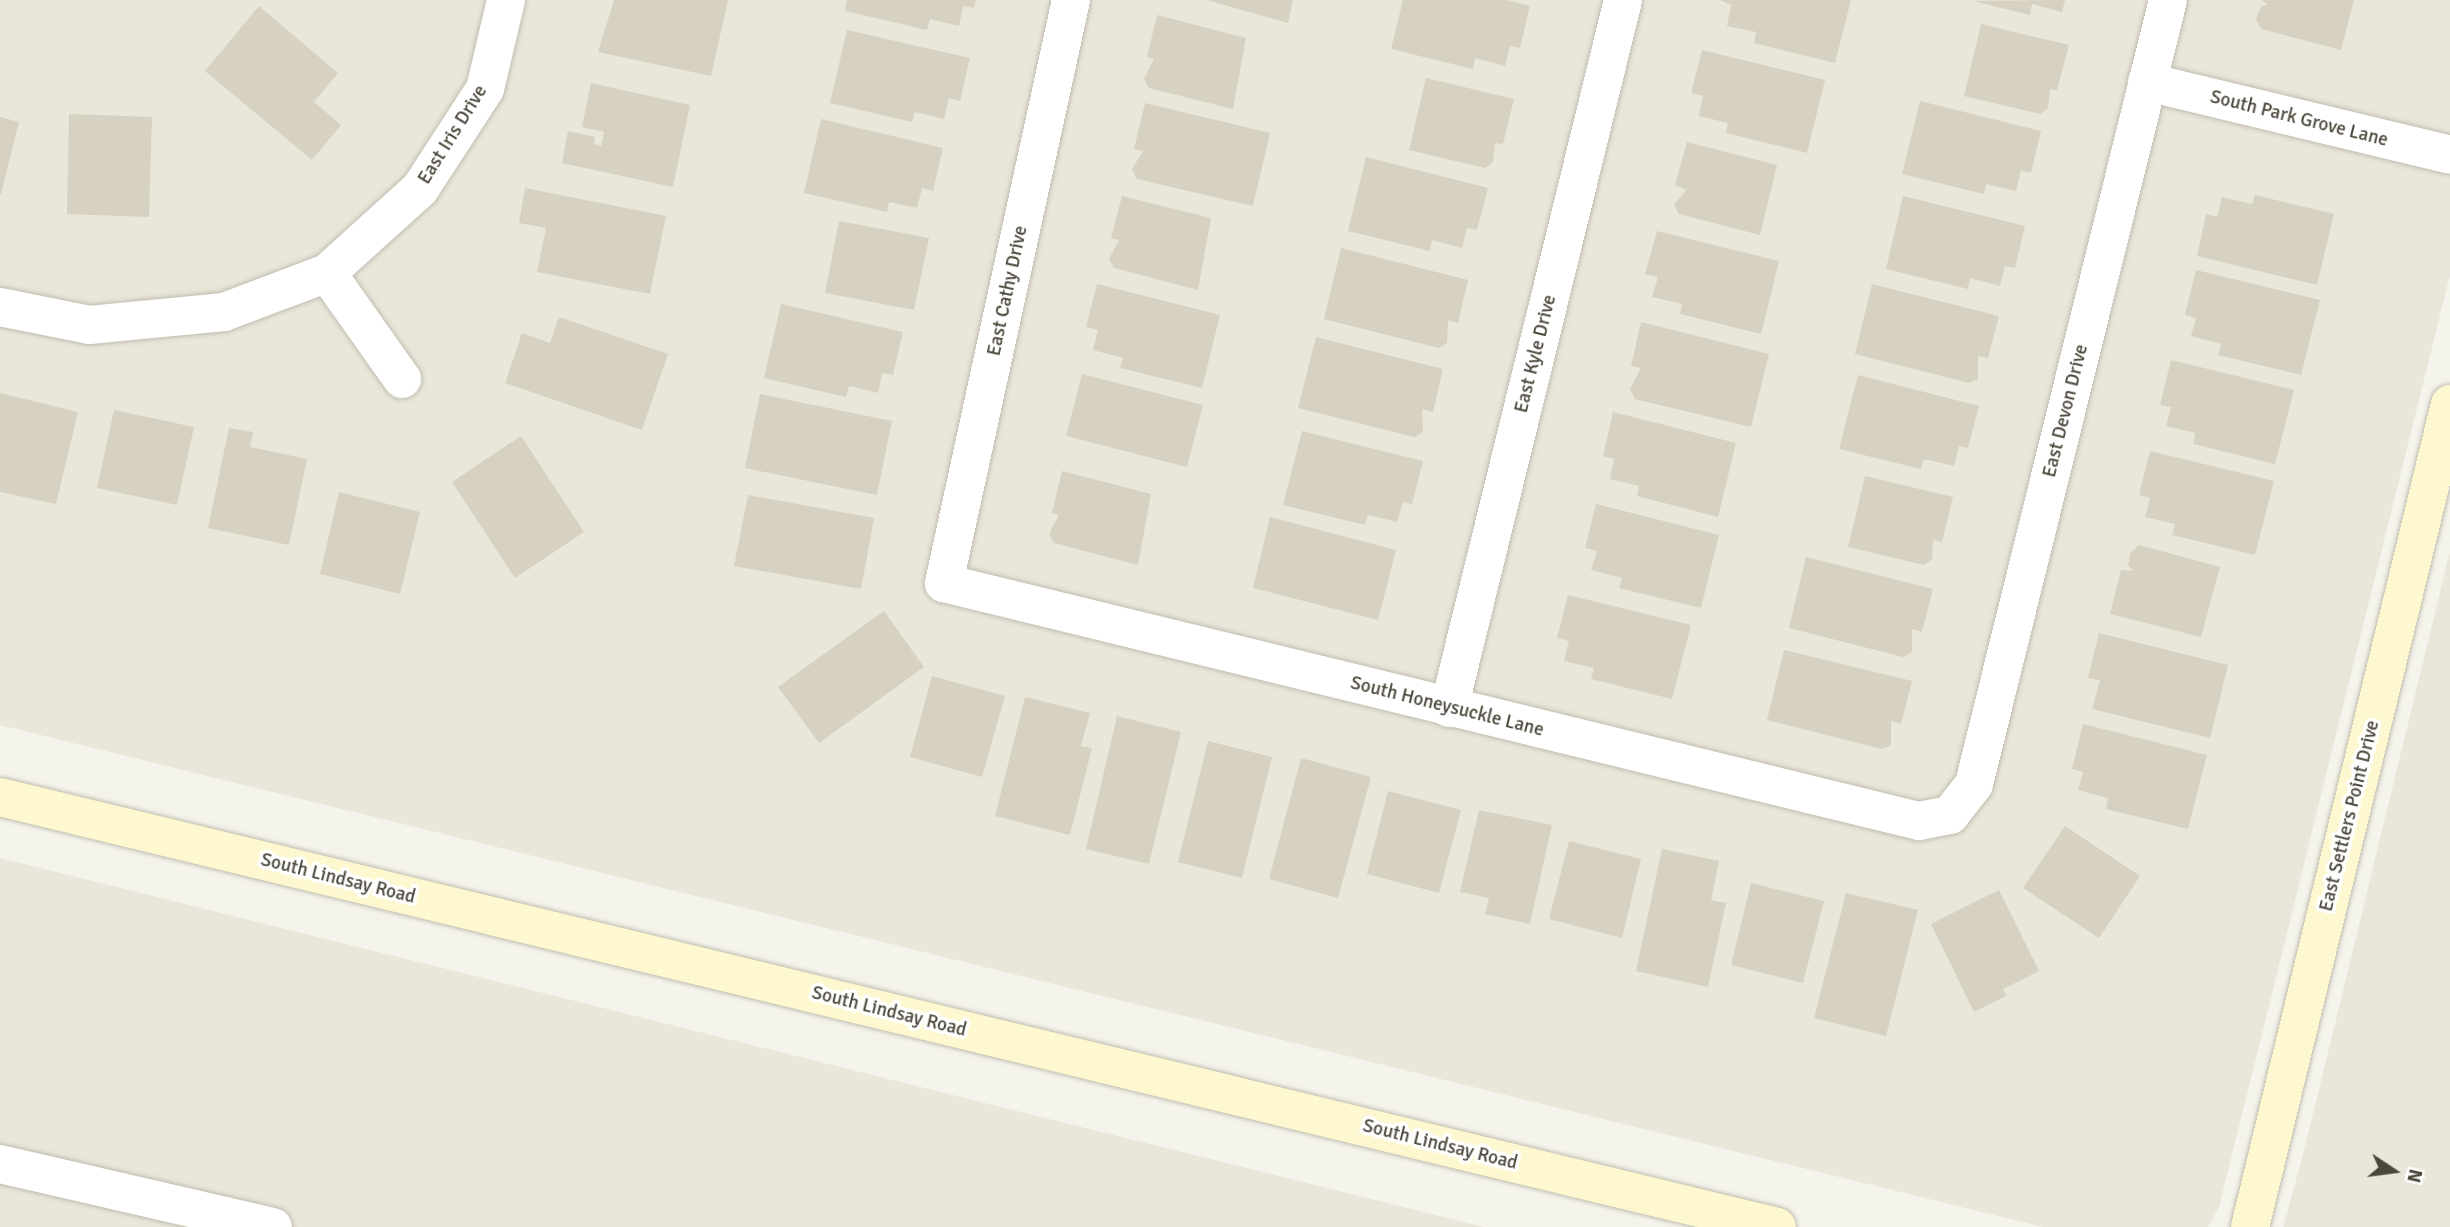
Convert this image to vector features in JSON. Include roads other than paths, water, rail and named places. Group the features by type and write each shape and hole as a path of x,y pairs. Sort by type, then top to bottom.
{"main road":[{"name":"East Settlers Point Drive","path":"2250,1227 2450,404"},
{"name":"South Lindsay Road","path":"0,797 1777,1227"}],"street":[{"name":"East Iris Drive","path":"327,273 427,178 485,89 506,0"},
{"name":"East Cathy Drive","path":"944,583 1072,0"},
{"name":"East Kyle Drive","path":"1449,708 1623,0"},
{"name":"East Devon Drive","path":"1951,815 1974,784 2168,0"},
{"name":"South Park Grove Lane","path":"2147,82 2450,155"},
{"path":"0,307 89,325 225,312 327,273 402,380"},
{"name":"South Honeysuckle Lane","path":"944,583 1919,821 1951,815"},
{"path":"0,1164 272,1227"}]}
